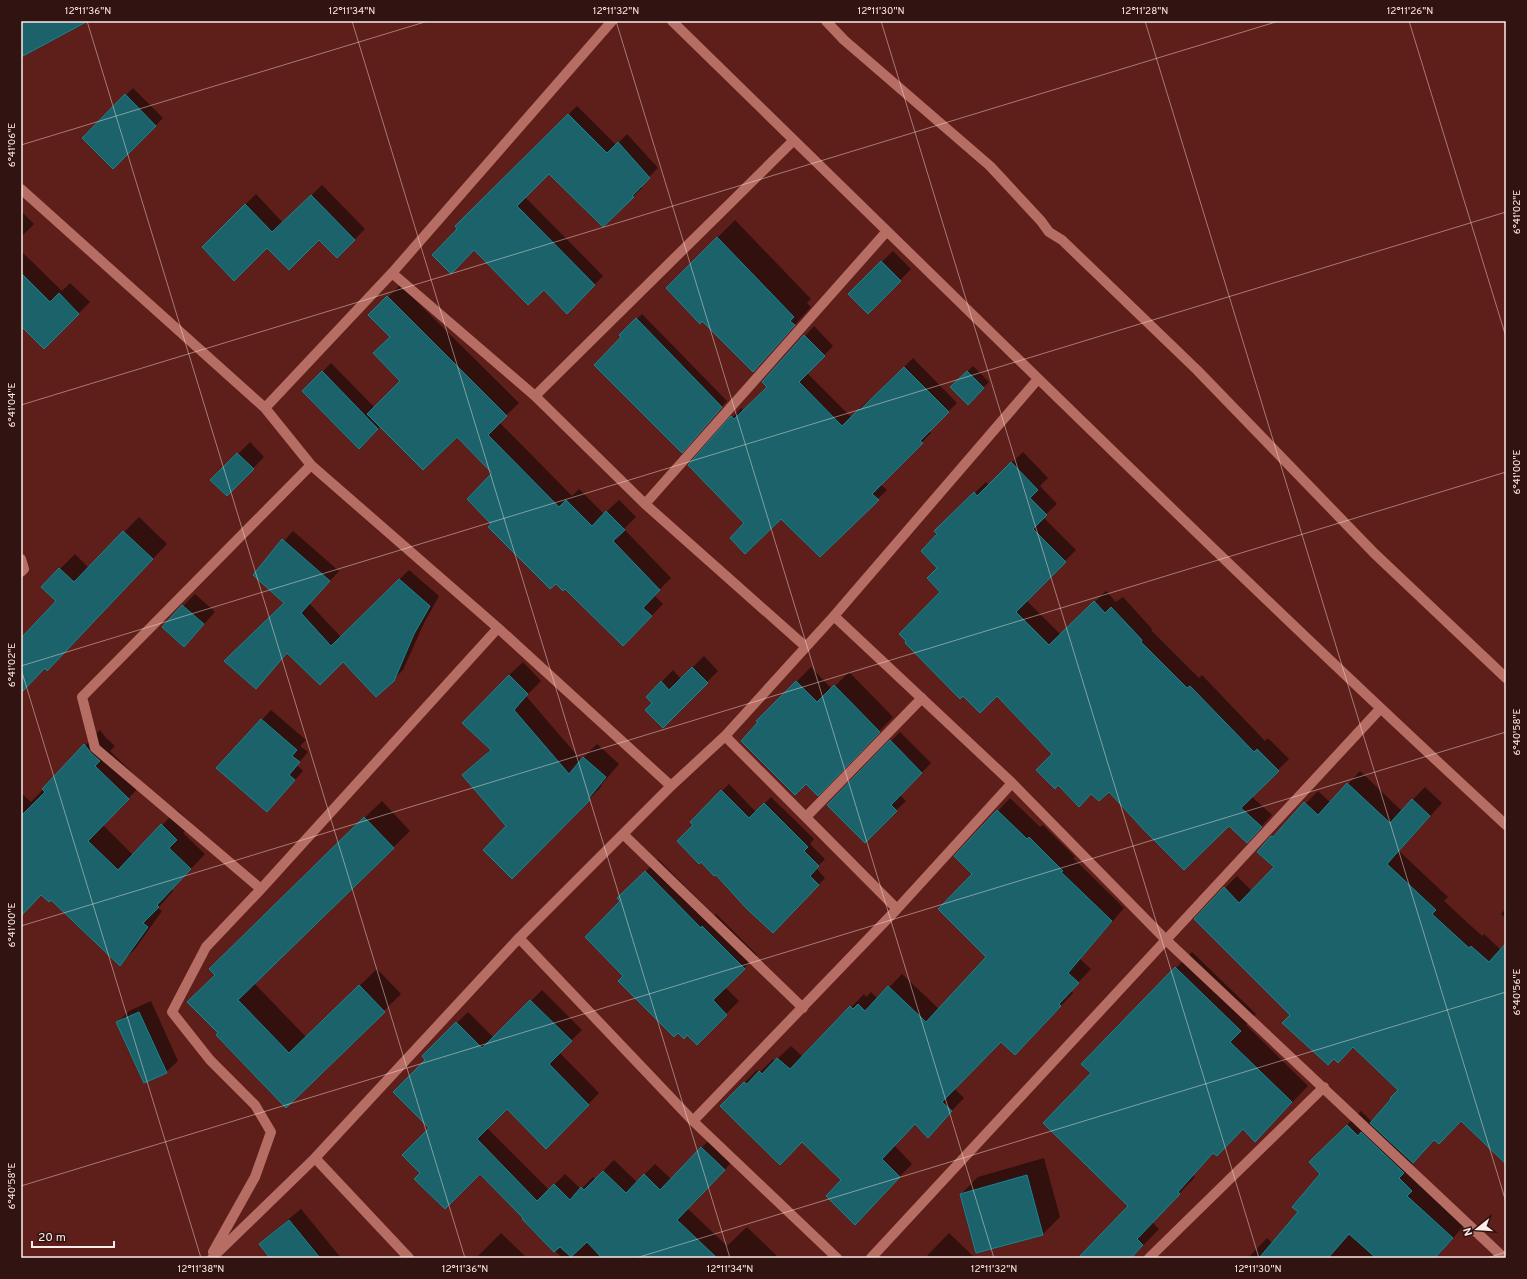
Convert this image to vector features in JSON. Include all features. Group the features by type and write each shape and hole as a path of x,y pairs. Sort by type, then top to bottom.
{"street":[{"path":"265,408 392,273 612,21"},
{"path":"672,21 1172,511 1380,709 1506,825"},
{"path":"826,21 844,40 990,166 1041,221 1049,232 1062,240 1197,370 1374,553 1506,678"},
{"path":"535,396 793,141"},
{"path":"21,189 265,408 311,465 498,628 672,786"},
{"path":"645,504 886,231"},
{"path":"392,273 535,396 645,504 806,647"},
{"path":"211,1258 315,1158 519,938 623,834 725,736 834,616 1038,379"},
{"path":"261,889 95,748 82,697 311,465"},
{"path":"21,559 24,569 21,572"},
{"path":"834,616 1012,782 1166,940 1324,1087 1504,1258"},
{"path":"211,1258 255,1177 271,1132 255,1105 210,1060 172,1012 206,948 498,628"},
{"path":"806,817 922,698"},
{"path":"871,1258 1380,709"},
{"path":"725,736 897,909"},
{"path":"694,1121 897,909 1012,782"},
{"path":"623,834 803,1008"},
{"path":"519,938 694,1121 837,1258"},
{"path":"1149,1258 1324,1087"},
{"path":"315,1158 409,1258"}],"building":[{"path":"21,21 88,21 21,57"},
{"path":"125,94 156,126 113,169 82,138"},
{"path":"568,114 607,153 618,142 650,178 632,196 634,197 603,227 549,174 517,206 595,285 567,314 544,290 528,305 474,250 451,274 432,255 457,229 455,226"},
{"path":"311,195 355,240 337,258 319,240 289,270 267,248 234,281 202,247 245,204 272,232"},
{"path":"717,237 794,317 790,321 795,325 753,372 702,321 700,324 666,288"},
{"path":"881,261 901,281 868,314 848,294"},
{"path":"21,273 50,302 59,293 79,314 44,349 21,326"},
{"path":"387,296 507,416 488,435 559,507 566,500 592,526 606,511 625,530 613,541 660,590 643,608 652,616 623,646 565,589 563,591 556,584 550,589 488,527 491,524 467,499 492,473 457,437 423,470 367,414 400,381 373,353 390,337 368,315"},
{"path":"636,318 722,407 682,453 594,365 621,337 619,335"},
{"path":"804,335 825,356 799,382 842,426 904,367 949,412 920,441 923,443 872,494 879,500 820,557 781,519 745,554 730,538 744,523 688,465 731,416 734,419 767,387 762,382"},
{"path":"322,371 378,429 359,449 302,391"},
{"path":"967,371 984,388 968,405 950,387"},
{"path":"237,453 254,469 227,496 210,480"},
{"path":"1011,462 1038,490 1030,498 1047,515 1033,529 1066,562 1016,612 1049,645 1094,601 1105,613 1111,607 1142,640 1141,642 1187,688 1190,686 1254,752 1257,749 1279,771 1241,808 1262,827 1247,843 1229,826 1184,870 1109,792 1099,801 1091,794 1079,807 1058,785 1055,789 1036,770 1052,754 997,696 980,713 963,696 960,699 905,643 906,641 899,634 940,592 927,578 937,568 921,551 937,534 934,531 974,492 977,496"},
{"path":"123,531 153,559 47,671 45,668 21,693 21,638 56,601 41,587 59,568 74,582"},
{"path":"282,539 330,581 301,613 331,646 399,579 430,606 414,634 394,681 376,697 343,662 320,685 287,653 256,689 224,661 284,603 253,575"},
{"path":"182,605 204,624 184,647 162,627"},
{"path":"692,667 708,683 663,728 645,710 652,703 646,697 661,681 669,690"},
{"path":"509,675 528,694 514,710 569,774 583,757 606,777 588,799 590,800 512,879 483,850 506,826 462,775 491,750 462,723"},
{"path":"796,681 817,702 834,685 880,732 818,796 806,784 795,795 741,741 758,722 756,721"},
{"path":"261,719 297,750 292,756 300,762 289,775 295,780 267,812 216,768"},
{"path":"890,740 922,773 891,805 897,811 865,843 827,805"},
{"path":"84,744 100,761 95,766 129,799 88,841 118,870 161,824 177,840 169,848 191,869 157,905 159,907 143,923 148,927 120,966 51,900 49,902 41,895 21,916 21,816 45,792 42,789"},
{"path":"1347,783 1390,823 1412,799 1430,816 1387,864 1436,910 1432,914 1469,948 1471,946 1489,962 1506,943 1506,1164 1461,1121 1439,1144 1434,1140 1413,1163 1370,1123 1398,1090 1353,1047 1338,1063 1334,1059 1328,1065 1282,1023 1290,1015 1194,919 1224,887 1239,903 1274,867 1257,852 1271,836 1273,837 1304,802 1318,815"},
{"path":"721,790 749,818 764,803 808,847 804,851 819,866 810,876 819,885 773,933 747,909 716,875 714,876 701,862 699,864 677,841 693,825 690,822"},
{"path":"997,810 1027,839 1029,837 1063,871 1061,872 1112,921 1068,973 1079,983 1059,1004 1061,1006 1015,1055 1001,1042 942,1102 952,1111 928,1138 915,1124 882,1159 900,1177 855,1225 826,1196 841,1180 802,1142 780,1165 720,1106 744,1082 747,1084 759,1071 762,1074 777,1058 790,1069 850,1006 853,1009 858,1004 865,1011 888,986 926,1022 986,957 938,909 972,874 954,856"},
{"path":"364,817 394,848 238,1000 289,1053 359,985 385,1012 286,1108 216,1035 218,1033 187,1002 215,975 209,969"},
{"path":"645,871 701,928 702,926 745,969 713,1000 727,1015 697,1045 687,1035 684,1039 678,1033 674,1037 618,981 623,976 585,937 620,901 617,898"},
{"path":"1175,967 1241,1031 1230,1042 1292,1102 1255,1142 1243,1129 1217,1156 1213,1153 1178,1192 1180,1194 1137,1239 1143,1245 1131,1258 1078,1258 1128,1206 1043,1123 1091,1073 1081,1064"},
{"path":"530,1000 572,1041 549,1064 589,1105 546,1149 507,1109 477,1139 537,1201 554,1184 570,1200 581,1187 584,1190 603,1171 626,1193 644,1174 660,1190 701,1147 725,1170 677,1220 717,1258 602,1258 587,1242 571,1257 560,1247 554,1252 480,1174 445,1209 414,1179 420,1173 402,1155 429,1128 393,1092 425,1060 422,1056 456,1022 482,1048"},
{"path":"139,1012 167,1073 144,1083 116,1022"},
{"path":"1347,1125 1358,1136 1361,1132 1404,1173 1399,1178 1412,1191 1407,1196 1453,1238 1435,1258 1376,1258 1349,1234 1328,1258 1259,1258 1298,1212 1292,1207 1320,1174 1309,1162"},
{"path":"1027,1175 1043,1235 976,1253 960,1194"},
{"path":"289,1220 320,1258 270,1258 259,1244"}]}
